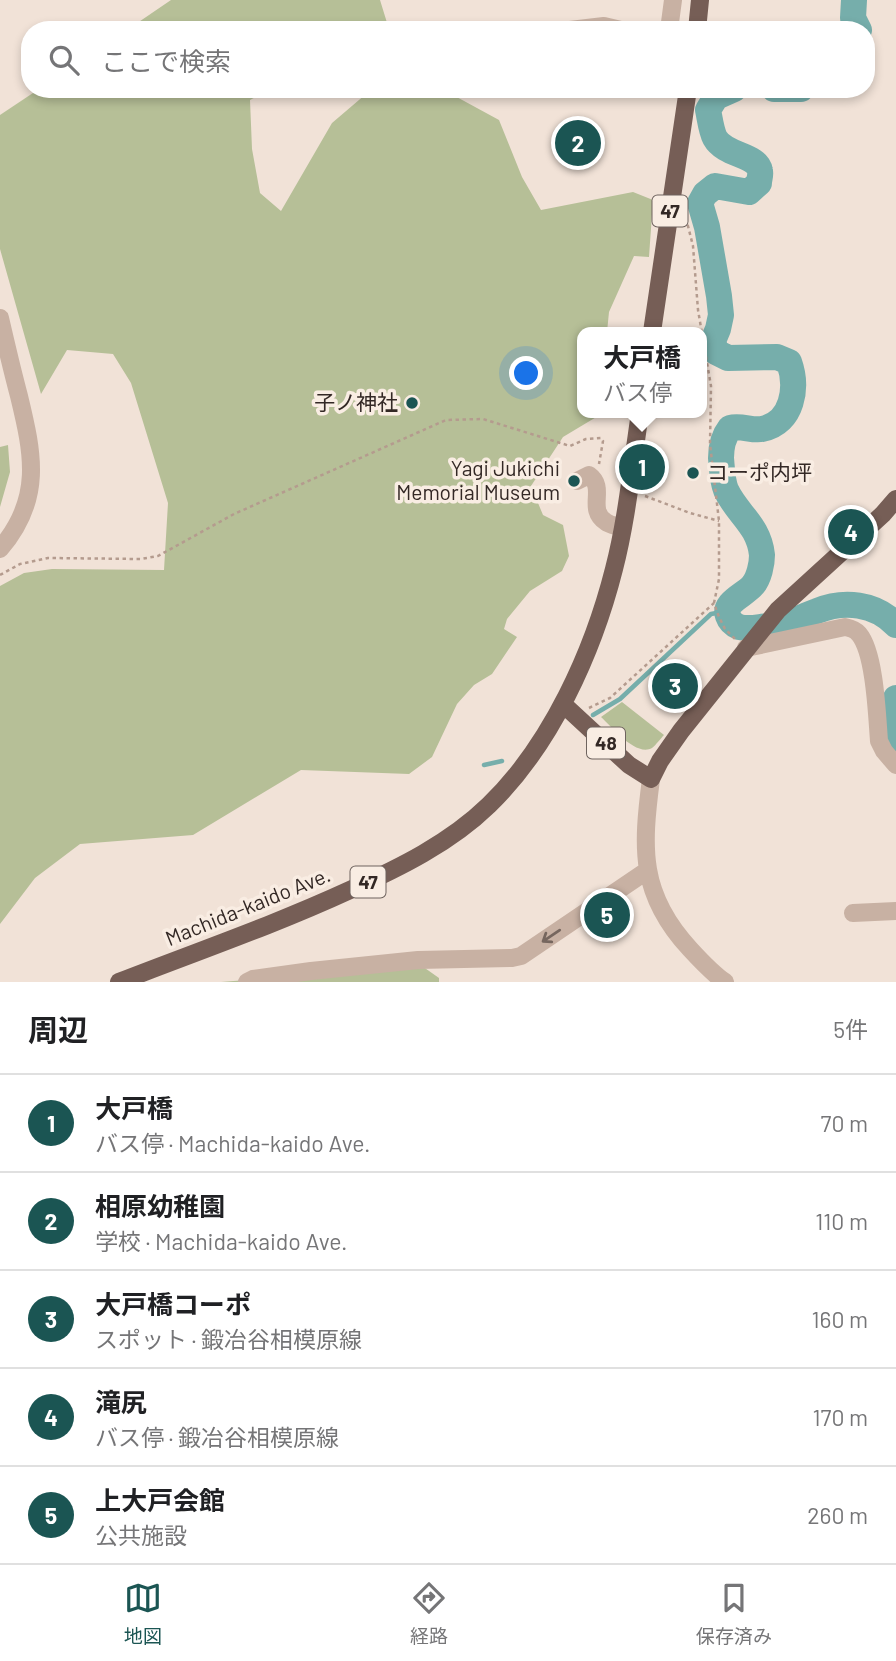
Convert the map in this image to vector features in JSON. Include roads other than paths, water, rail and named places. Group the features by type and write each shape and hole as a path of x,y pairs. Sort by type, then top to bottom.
{"main road":[{"path":"698,21 700,0"},
{"name":"47","path":"653,327 687,98"},
{"name":"Machida-kaido Ave.","path":"118,982 318,905 378,877 428,851 476,817 502,792 552,724 569,710 576,676 614,570 639,418"},
{"path":"651,779 681,731 778,610 896,499"},
{"name":"48","path":"569,710 629,765 651,779"}],"street":[{"path":"670,21 673,0"},
{"path":"0,318 29,438 32,470 22,512 9,539 0,549"},
{"path":"577,481 589,475 596,480 596,505 600,515 606,522 622,528"},
{"path":"751,642 845,627 860,634 872,673 879,741 896,765"},
{"path":"651,779 645,850 655,896 669,924 703,963 725,982"},
{"path":"247,982 311,971 418,960 521,956 648,870"},
{"path":"853,913 896,911"}],"waterway":[{"path":"854,0 854,21"},
{"path":"715,98 708,110 715,138 726,148 753,161 760,171 759,183 749,192 715,186 705,194 700,203 719,296 721,315 713,341 716,352 728,358 777,357 789,362 793,382 791,403 781,420 762,429 730,428 723,442 721,458 726,490 757,536 762,555 755,582 732,603 727,611 728,616 737,626 752,628 782,625 827,608 848,605 879,612 896,625"},
{"path":"593,715 620,699 711,614 727,611"},
{"path":"896,698 892,746 896,750"},
{"path":"484,765 502,761"}],"place":[{"name":"相原幼稚園","path":"578,143"},
{"name":"子ノ神社","path":"412,403"},
{"name":"大戸橋","path":"642,467"},
{"name":"コーポ内坪","path":"693,473"},
{"name":"Yagi Jukichi Memorial Museum","path":"574,481"},
{"name":"滝尻","path":"851,532"},
{"name":"大戸橋コーポ","path":"675,686"},
{"name":"上大戸会館","path":"607,915"}]}
